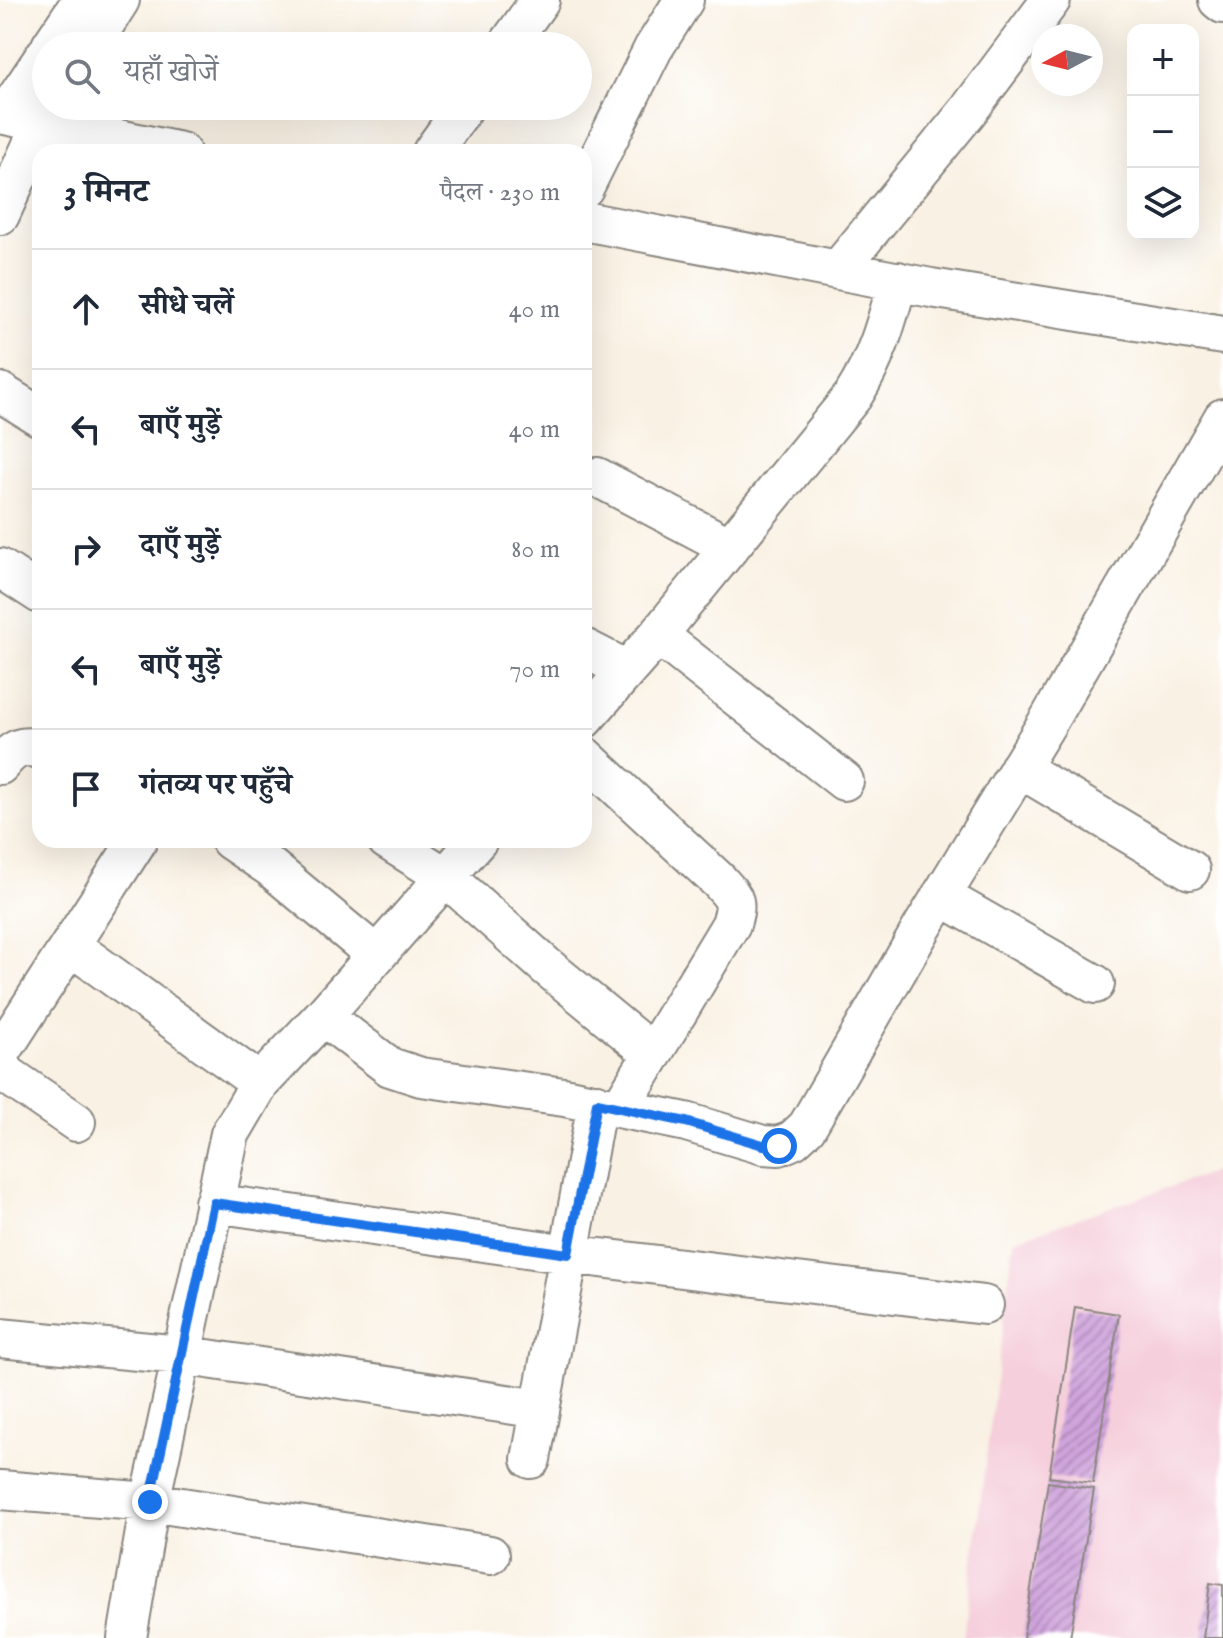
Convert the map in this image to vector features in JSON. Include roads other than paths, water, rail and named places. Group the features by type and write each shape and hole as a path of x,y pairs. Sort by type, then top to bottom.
{"street":[{"path":"60,32 82,0"},
{"path":"100,32 120,0"},
{"path":"517,32 540,0"},
{"path":"592,172 653,49 684,0"},
{"path":"838,270 968,111 1051,0"},
{"path":"1218,0 1223,4"},
{"path":"3,114 32,74"},
{"path":"3,114 32,114"},
{"path":"33,144 44,120"},
{"path":"68,120 153,144"},
{"path":"438,144 455,120"},
{"path":"0,215 32,146"},
{"path":"592,223 898,281 1223,335"},
{"path":"592,710 658,635 853,396 881,343 898,281"},
{"path":"0,392 32,412"},
{"path":"323,1016 390,1067 421,1077 608,1106 686,1122 763,1145 779,1146 793,1140 807,1127 1223,418"},
{"path":"597,477 730,547"},
{"path":"0,568 32,589"},
{"path":"658,635 844,781"},
{"path":"592,652 627,670"},
{"path":"531,1459 568,1254 608,1106 653,1054 731,924 736,907 734,897 592,764"},
{"path":"1019,768 1190,870"},
{"path":"76,1122 6,1074 0,1054 133,848"},
{"path":"242,848 270,867 376,955"},
{"path":"400,848 446,877 546,966 653,1054"},
{"path":"127,1638 150,1502 230,1134 260,1083 471,848"},
{"path":"941,896 1095,984"},
{"path":"71,946 260,1083"},
{"path":"214,1203 568,1254 984,1305"},
{"path":"0,1338 181,1355 540,1409"},
{"path":"0,1490 150,1502 490,1555"}]}
